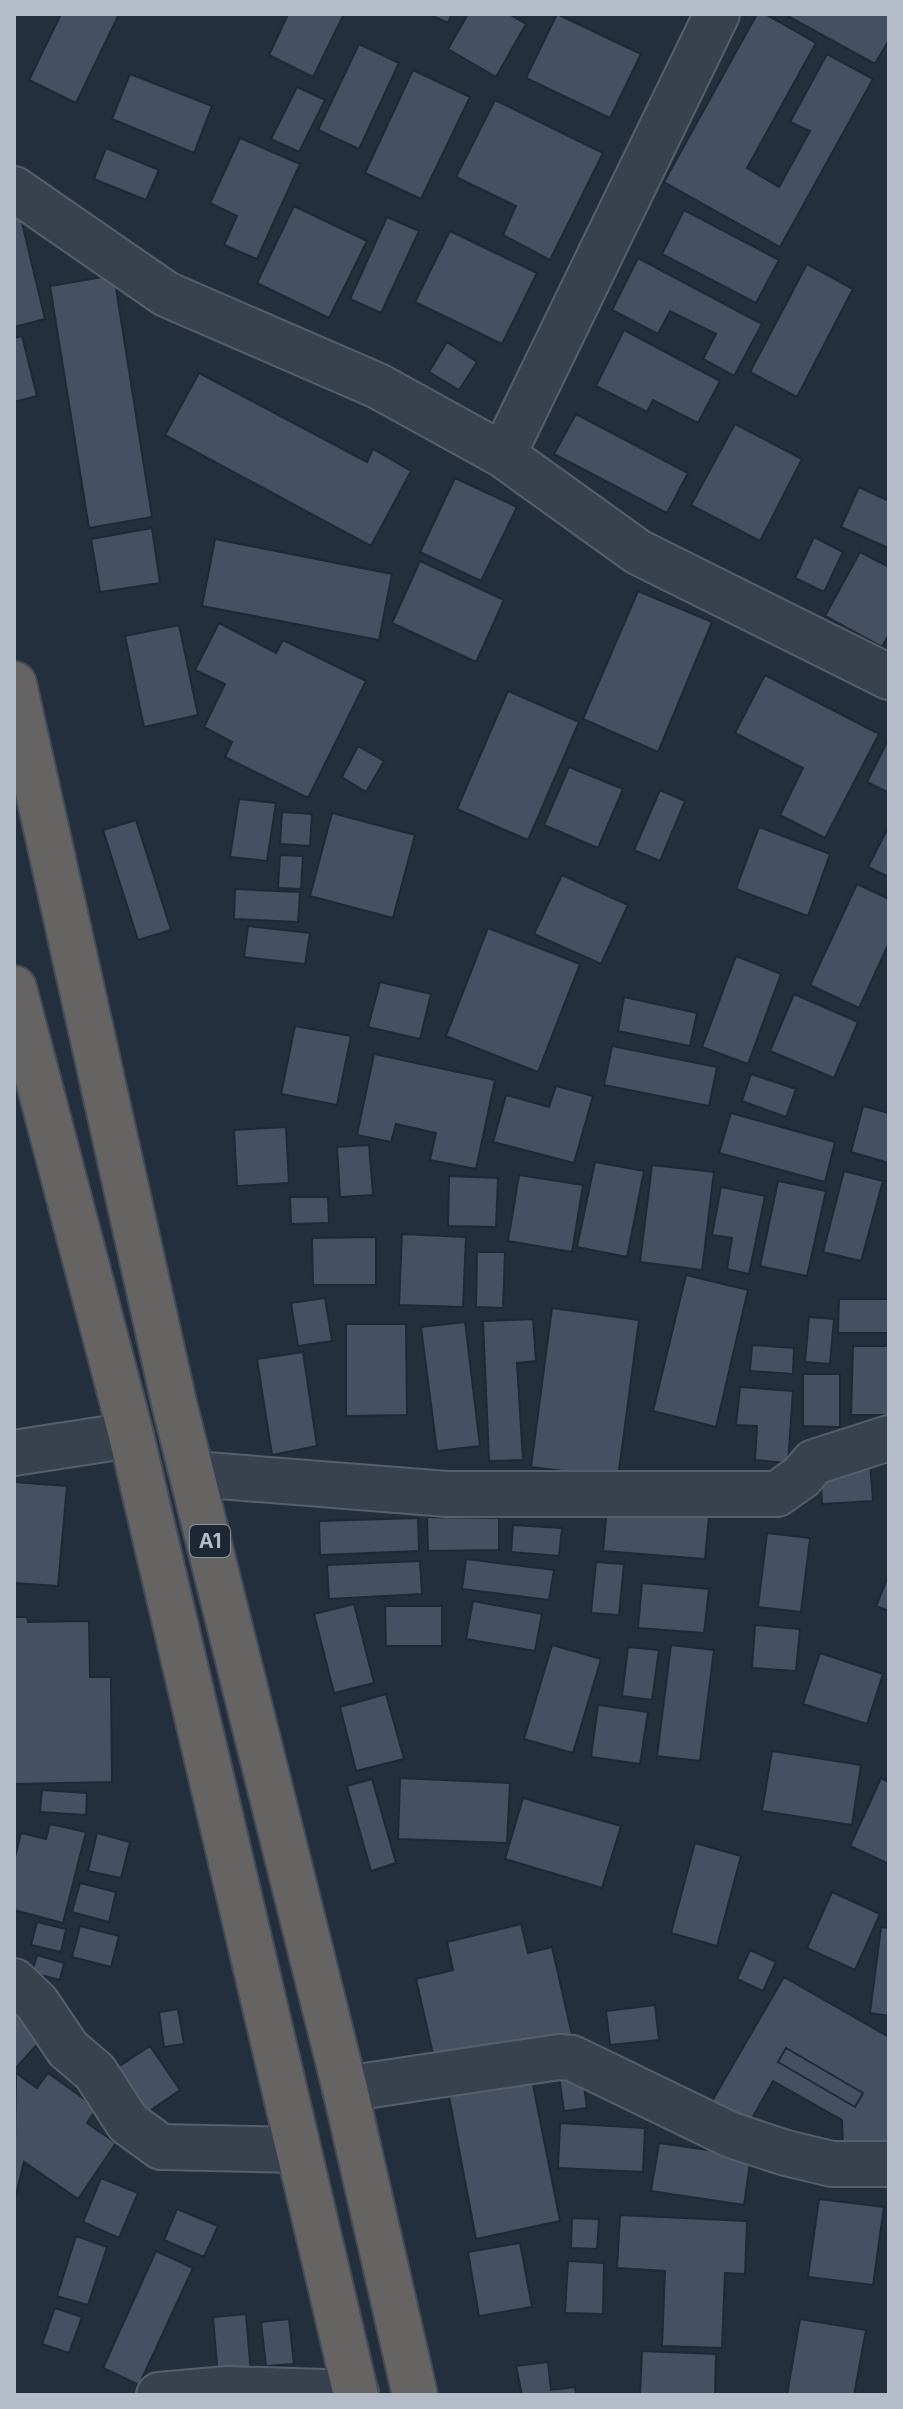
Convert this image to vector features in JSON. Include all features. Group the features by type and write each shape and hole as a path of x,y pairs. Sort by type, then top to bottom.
{"highway":[{"name":"A1","path":"14,684 174,1403 345,2089 415,2395"},
{"name":"A1","path":"15,1001 131,1435 356,2394"}],"street":[{"path":"503,455 717,14"},
{"path":"14,189 166,294 378,386 503,455 638,552 889,677"},
{"path":"14,1453 131,1435"},
{"path":"194,1474 447,1494 777,1494 801,1477 814,1462 889,1438"},
{"path":"14,1981 37,2003 68,2049 95,2072 128,2123 161,2147 298,2150"},
{"path":"345,2089 559,2057 572,2058 731,2135 772,2149 832,2164 889,2164"},
{"path":"159,2395 227,2389 356,2394"}],"building":[{"path":"61,14 119,14 76,103 29,80"},
{"path":"288,14 344,14 313,77 269,55"},
{"path":"428,14 452,14 448,23"},
{"path":"468,14 509,14 526,24 496,77 448,49"},
{"path":"557,14 641,54 610,118 526,78"},
{"path":"757,14 765,14 816,43 747,168 779,187 810,131 790,122 827,54 873,79 780,247 664,182"},
{"path":"784,14 889,14 889,40 875,64"},
{"path":"359,44 399,63 359,149 318,130"},
{"path":"413,70 470,97 421,199 365,173"},
{"path":"130,74 212,106 194,153 112,119"},
{"path":"297,87 325,100 299,152 271,139"},
{"path":"495,100 603,153 550,260 503,235 516,206 456,177"},
{"path":"240,138 300,164 257,259 224,245 237,216 210,203"},
{"path":"106,148 159,170 146,200 94,179"},
{"path":"294,206 367,241 329,318 257,283"},
{"path":"19,210 45,319 14,327 14,211"},
{"path":"684,210 779,260 756,303 662,254"},
{"path":"387,217 419,231 381,313 350,299"},
{"path":"450,231 537,273 502,344 415,302"},
{"path":"638,258 762,324 734,376 703,359 716,334 670,311 658,334 612,310"},
{"path":"807,264 853,289 797,397 750,372"},
{"path":"114,275 152,517 89,528 50,286"},
{"path":"624,330 720,381 698,423 653,400 647,412 596,386"},
{"path":"22,336 37,396 14,402 14,338"},
{"path":"447,342 477,362 459,390 429,372"},
{"path":"199,373 367,462 373,449 411,471 371,546 165,435"},
{"path":"576,414 688,473 667,513 554,454"},
{"path":"735,424 802,459 760,541 691,505"},
{"path":"455,478 517,507 481,581 420,552"},
{"path":"859,487 889,501 888,548 841,527"},
{"path":"152,528 160,583 100,592 91,539"},
{"path":"814,537 843,552 824,592 795,578"},
{"path":"215,539 392,574 379,640 202,606"},
{"path":"860,552 889,567 889,634 882,647 825,616"},
{"path":"420,561 504,600 476,662 392,623"},
{"path":"638,591 712,622 658,752 583,719"},
{"path":"219,623 276,653 283,640 366,681 308,798 225,757 232,742 204,727 225,684 195,670"},
{"path":"179,625 198,715 144,727 125,636"},
{"path":"765,675 879,734 825,838 780,815 803,768 735,733"},
{"path":"508,691 579,722 528,840 457,809"},
{"path":"889,738 889,793 867,782"},
{"path":"358,746 384,761 366,792 342,777"},
{"path":"569,767 623,789 598,848 544,825"},
{"path":"660,790 685,801 660,861 634,850"},
{"path":"239,799 276,803 267,861 230,857"},
{"path":"282,812 312,814 310,846 280,844"},
{"path":"332,813 415,835 393,918 310,896"},
{"path":"136,820 171,930 138,940 103,830"},
{"path":"889,826 889,877 868,867"},
{"path":"759,827 830,854 808,916 736,889"},
{"path":"280,855 303,856 301,889 278,888"},
{"path":"562,875 628,905 601,964 534,934"},
{"path":"857,884 889,899 889,943 859,1008 810,985"},
{"path":"235,889 300,892 298,922 234,919"},
{"path":"248,926 310,933 305,964 244,957"},
{"path":"488,928 580,964 538,1072 446,1036"},
{"path":"736,956 781,974 748,1064 702,1047"},
{"path":"380,982 431,994 420,1039 368,1027"},
{"path":"794,994 858,1022 834,1078 770,1051"},
{"path":"624,997 697,1013 690,1046 618,1031"},
{"path":"295,1026 351,1036 337,1105 281,1094"},
{"path":"612,1046 717,1067 709,1106 604,1085"},
{"path":"374,1054 495,1080 476,1169 430,1160 436,1133 396,1124 391,1142 357,1135"},
{"path":"751,1074 796,1089 786,1117 742,1101"},
{"path":"556,1086 593,1096 574,1163 493,1142 506,1095 549,1107"},
{"path":"863,1106 889,1113 889,1163 851,1152"},
{"path":"731,1113 835,1142 825,1182 719,1153"},
{"path":"286,1127 289,1183 237,1186 234,1130"},
{"path":"369,1145 373,1195 340,1197 337,1147"},
{"path":"595,1162 644,1171 627,1257 577,1247"},
{"path":"652,1165 714,1172 702,1270 640,1262"},
{"path":"844,1171 883,1181 861,1261 823,1252"},
{"path":"519,1175 583,1185 572,1252 508,1241"},
{"path":"449,1176 498,1178 496,1227 448,1226"},
{"path":"778,1181 826,1191 807,1276 760,1266"},
{"path":"721,1187 765,1196 749,1274 727,1269 732,1238 712,1235"},
{"path":"290,1197 328,1197 329,1223 291,1224"},
{"path":"402,1234 466,1237 463,1307 399,1305"},
{"path":"376,1237 376,1285 313,1285 312,1238"},
{"path":"477,1252 505,1252 503,1308 476,1307"},
{"path":"686,1275 748,1290 716,1427 653,1411"},
{"path":"325,1298 332,1341 298,1346 291,1303"},
{"path":"839,1299 889,1299 889,1333 838,1333"},
{"path":"552,1308 639,1320 618,1478 531,1467"},
{"path":"809,1317 834,1319 830,1364 805,1362"},
{"path":"533,1319 536,1361 517,1363 523,1460 489,1461 483,1321"},
{"path":"465,1322 480,1446 437,1451 421,1327"},
{"path":"346,1324 406,1324 407,1415 346,1416"},
{"path":"752,1345 794,1348 793,1374 750,1371"},
{"path":"853,1346 889,1346 888,1415 851,1415"},
{"path":"303,1352 317,1446 272,1455 257,1359"},
{"path":"803,1374 840,1374 840,1427 803,1426"},
{"path":"740,1387 793,1391 788,1463 755,1460 757,1426 736,1425"},
{"path":"870,1462 873,1501 822,1504 820,1466"},
{"path":"14,1482 67,1486 58,1586 14,1583"},
{"path":"607,1509 709,1517 705,1559 603,1551"},
{"path":"427,1517 499,1518 499,1550 428,1551"},
{"path":"418,1518 419,1551 320,1555 319,1521"},
{"path":"513,1525 562,1528 559,1556 511,1552"},
{"path":"767,1533 810,1538 801,1612 758,1607"},
{"path":"466,1559 554,1570 549,1600 462,1589"},
{"path":"420,1561 422,1594 329,1599 327,1565"},
{"path":"596,1562 624,1564 619,1615 591,1613"},
{"path":"889,1574 889,1611 876,1606"},
{"path":"642,1583 709,1589 704,1633 638,1628"},
{"path":"473,1601 542,1614 535,1651 466,1639"},
{"path":"354,1604 374,1683 334,1693 314,1614"},
{"path":"385,1606 442,1606 442,1646 386,1646"},
{"path":"14,1617 27,1617 28,1622 89,1621 90,1677 111,1677 112,1782 14,1784"},
{"path":"755,1625 800,1629 796,1671 752,1668"},
{"path":"552,1645 601,1659 573,1753 524,1739"},
{"path":"671,1645 714,1650 700,1761 657,1756"},
{"path":"628,1647 659,1650 652,1700 622,1696"},
{"path":"820,1653 883,1674 867,1724 803,1704"},
{"path":"386,1694 404,1759 356,1771 340,1707"},
{"path":"598,1705 648,1712 640,1764 591,1757"},
{"path":"772,1751 861,1765 852,1825 762,1811"},
{"path":"400,1778 510,1783 507,1843 398,1839"},
{"path":"881,1778 889,1782 889,1864 850,1846"},
{"path":"372,1779 396,1863 371,1871 347,1786"},
{"path":"42,1790 87,1793 86,1815 40,1812"},
{"path":"523,1798 621,1826 602,1888 505,1859"},
{"path":"50,1824 86,1832 63,1923 14,1910 14,1861 21,1833 46,1839"},
{"path":"97,1833 130,1842 121,1878 88,1871"},
{"path":"695,1843 741,1856 717,1946 671,1933"},
{"path":"80,1883 116,1892 109,1922 72,1912"},
{"path":"832,1892 880,1914 855,1970 807,1948"},
{"path":"37,1922 66,1929 61,1952 31,1945"},
{"path":"521,1924 528,1953 552,1947 572,2035 436,2067 416,1979 453,1970 447,1942"},
{"path":"80,1926 119,1936 111,1967 72,1957"},
{"path":"881,1927 889,1928 889,2016 870,2013"},
{"path":"750,1950 776,1962 763,1991 737,1979"},
{"path":"37,1955 64,1963 60,1980 32,1973"},
{"path":"784,1977 889,2037 889,2144 843,2146 842,2120 773,2081 750,2122 712,2101","holes":["786,2048 863,2093 855,2107 778,2062"]},
{"path":"655,2005 659,2040 610,2045 606,2011"},
{"path":"14,2008 44,2037 14,2070"},
{"path":"178,2009 184,2044 164,2047 159,2012"},
{"path":"150,2046 180,2090 145,2114 115,2069"},
{"path":"786,2048 863,2093 855,2107 778,2062"},
{"path":"530,2070 560,2221 476,2239 447,2086"},
{"path":"582,2072 587,2108 564,2111 559,2077"},
{"path":"16,2073 37,2088 48,2073 97,2108 87,2123 116,2143 78,2199 24,2162 14,2203"},
{"path":"560,2123 645,2128 643,2172 558,2168"},
{"path":"659,2143 751,2156 744,2205 651,2191"},
{"path":"101,2178 138,2193 119,2238 83,2222"},
{"path":"819,2199 884,2207 873,2285 808,2277"},
{"path":"177,2209 218,2226 204,2257 164,2240"},
{"path":"620,2215 747,2221 745,2274 725,2273 722,2348 662,2346 665,2271 617,2268"},
{"path":"572,2218 599,2219 597,2249 571,2248"},
{"path":"76,2236 107,2247 88,2305 57,2296"},
{"path":"520,2243 532,2307 479,2316 468,2252"},
{"path":"156,2251 193,2268 139,2385 103,2368"},
{"path":"568,2261 604,2263 603,2314 565,2313"},
{"path":"55,2308 82,2317 69,2353 42,2344"},
{"path":"246,2314 251,2374 218,2377 213,2317"},
{"path":"289,2319 294,2364 266,2366 261,2322"},
{"path":"800,2319 866,2330 854,2395 787,2395"},
{"path":"642,2351 716,2354 715,2395 640,2394"},
{"path":"548,2362 551,2390 575,2387 576,2395 522,2395 516,2366"}]}
